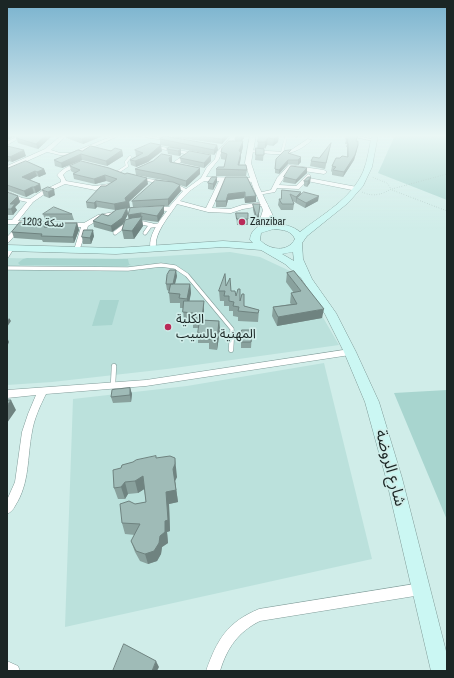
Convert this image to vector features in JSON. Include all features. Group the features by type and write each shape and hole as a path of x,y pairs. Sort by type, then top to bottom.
{"main road":[{"path":"8,248 116,251 223,244 275,251 289,250 299,242 303,234 357,189 365,176 367,167"},
{"path":"223,244 267,227 302,227 326,216"},
{"path":"285,228 298,235 299,242"},
{"path":"259,231 255,240 265,249"},
{"name":"شارع الروضة","path":"299,242 298,259 307,279 330,313 350,352 372,402 394,478 441,671"},
{"name":"شارع الروضة","path":"265,249 289,262 307,279"}],"street":[{"path":"64,182 60,175 62,172 72,167"},
{"path":"181,167 187,168"},
{"path":"153,249 154,241 160,225 171,209 187,191 203,179 210,167"},
{"path":"249,167 260,194 273,220 285,228"},
{"path":"260,194 272,192 279,179 289,167 324,172"},
{"path":"110,170 129,176 175,185 187,191"},
{"path":"200,171 207,172"},
{"path":"275,186 297,188 307,178 357,189"},
{"path":"203,179 254,180"},
{"path":"208,210 222,180"},
{"path":"14,222 31,201 44,192 56,188 64,182 95,188 110,185"},
{"path":"148,187 155,182"},
{"path":"7,193 20,199 31,201"},
{"path":"176,202 208,210 231,211 242,207 266,207"},
{"path":"259,231 266,207"},
{"path":"148,208 171,209"},
{"path":"77,250 85,225 100,216 128,212"},
{"name":"سكة 1203","path":"7,222 85,225"},
{"path":"8,248 23,222"},
{"path":"7,394 146,383 350,352"},
{"path":"7,509 16,497 21,484 26,437 43,391"},
{"path":"213,671 225,641 232,632 248,619 259,615 421,589"},
{"path":"7,668 13,671"}],"lane":[{"path":"118,172 126,167"},
{"path":"115,233 129,223 140,222 160,225"},
{"path":"145,233 149,226 152,225"},
{"path":"7,268 128,269 139,266 154,265 179,268 187,275 232,329 230,350"},
{"path":"113,385 114,366"}],"path":[{"path":"357,189 368,195 379,196 391,189 447,174"},
{"path":"365,176 383,180 391,189 447,211"}],"shaded area":[{"path":"381,167 447,167 447,200 378,173"},
{"name":"الكلية المهنية بالسيب","path":"230,252 260,257 290,271 314,302 339,345 167,369 52,382 7,385 7,258 100,260"},
{"path":"27,258 128,259 129,264 131,264 127,266 20,265 18,263"},
{"path":"100,300 119,300 112,325 92,326"},
{"path":"324,363 372,559 65,627 73,399 187,386"},
{"path":"447,390 447,520 394,393"}],"building":[{"path":"13,167 39,167 44,169 22,177 40,184 24,191 7,185 7,169"},
{"path":"72,167 104,167 125,174 127,173 147,178 125,198 126,201 129,201 114,204 96,201 94,203 86,202 101,186 106,186 117,179 105,175 94,179 73,174 80,170"},
{"path":"140,167 193,167 200,168 186,181 166,175 135,169"},
{"path":"218,167 246,167 247,170 216,169"},
{"path":"275,167 282,167 279,170 275,169"},
{"path":"291,167 307,168 296,180 284,177"},
{"path":"335,167 347,167 344,172 333,170 336,167"},
{"path":"212,177 217,177 213,184 208,183"},
{"path":"226,177 247,177 256,196 245,197 245,192 228,194 226,201 216,201"},
{"path":"308,177 311,177 308,181 304,181"},
{"path":"156,180 173,182 180,185 168,199 132,201"},
{"path":"48,187 54,189 48,192 42,190"},
{"path":"282,190 301,192 296,197 290,194 294,204 282,204 279,199 281,199"},
{"path":"7,192 18,196 10,204 15,204 11,209 7,209"},
{"path":"304,192 319,196 306,203 297,198"},
{"path":"253,204 260,204 257,218"},
{"path":"164,206 157,216 141,213 128,215 130,208"},
{"path":"54,207 72,214 43,214"},
{"path":"127,208 122,218 111,226 93,221 102,214 108,216 116,210"},
{"path":"236,213 248,213 248,219 237,219"},
{"path":"142,217 132,231 122,230 125,220"},
{"path":"20,222 45,225 44,227 60,228 62,223 77,223 73,237 41,236 42,234 12,232"},
{"path":"84,230 93,230 90,238 82,237"},
{"path":"170,270 176,270 173,284 166,284 167,275"},
{"path":"294,271 324,309 278,317 273,307 297,304 291,293 301,291 287,273"},
{"path":"225,274 226,286 230,278 231,291 235,291 236,296 238,289 240,289 240,301 242,294 244,294 244,306 259,310 258,313 238,311 239,307 233,306 234,302 229,301 229,296 224,296 225,291 219,291"},
{"path":"171,284 190,284 187,299 179,298 180,294 169,293"},
{"path":"184,301 204,301 202,318 192,318 193,313 183,312"},
{"path":"200,320 219,321 217,340 208,339 209,333 198,333"},
{"path":"242,330 250,330 250,333 252,333 251,342 241,342"},
{"path":"130,388 130,395 111,397 112,390"},
{"path":"7,400 11,400 7,406"},
{"path":"156,456 156,458 170,456 175,458 173,469 176,490 166,492 168,520 165,521 165,532 160,536 159,543 154,551 145,554 136,551 131,541 140,524 122,523 120,504 129,501 135,504 146,502 143,476 135,481 125,482 121,487 114,488 113,470 121,468 122,465 136,460"},
{"path":"124,644 156,661 152,671 113,671"}],"place":[{"name":"Zanzibar","path":"242,222"},
{"name":"الكلية المهنية بالسيب","path":"168,327"}]}
